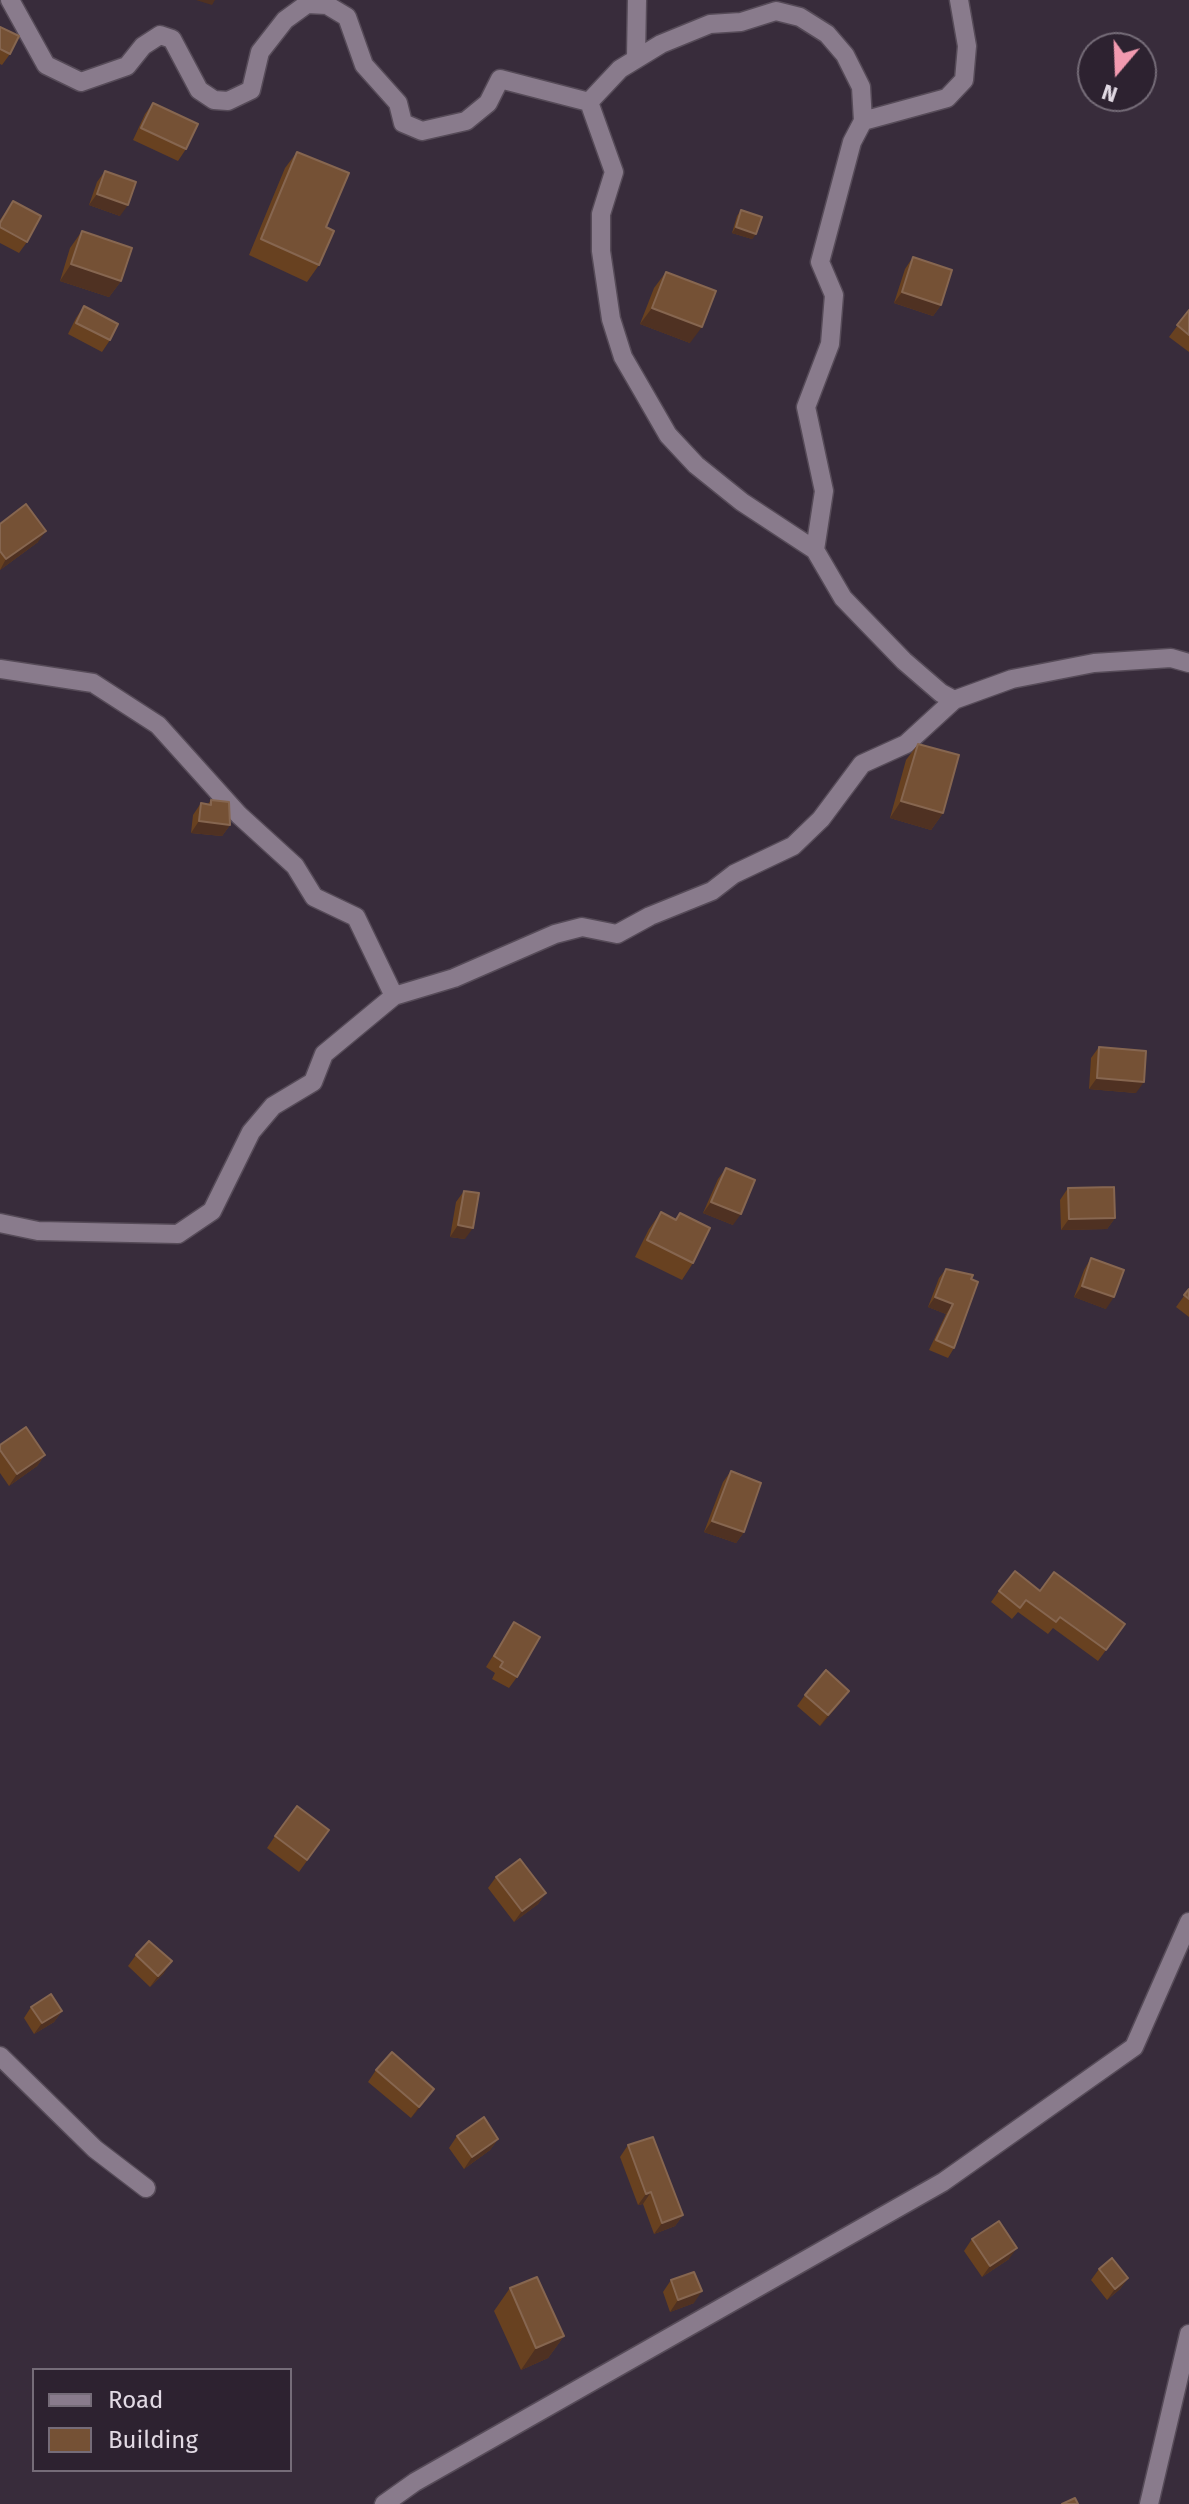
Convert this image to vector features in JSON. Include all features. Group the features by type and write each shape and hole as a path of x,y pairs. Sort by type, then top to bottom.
{"street":[{"path":"10,0 46,65 81,82 107,76 127,66 143,46 160,35 172,39 199,90 214,100 228,101 251,90 260,52 292,6 307,4 327,5 347,17 364,65 398,103 403,123 422,131 466,121 488,103 500,79 589,102"},
{"path":"636,57 637,0"},
{"path":"863,121 947,98 964,80 967,46 959,0"},
{"path":"589,102 636,57 710,24 741,22 776,11 800,17 827,34 845,55 861,87 863,121 852,142 820,262 834,295 830,344 806,407 824,491 815,550"},
{"path":"589,102 614,172 601,214 601,251 611,319 623,357 668,435 696,465 742,502 815,550 843,598 904,661 941,693 954,700"},
{"path":"0,1223 38,1231 129,1236 178,1234 212,1211 251,1132 273,1106 313,1082 324,1054 394,996 454,978 555,934 582,927 617,934 650,916 712,891 734,874 793,846 821,819 862,764 906,744 954,700 1012,679 1094,663 1171,658 1189,663"},
{"path":"0,669 93,683 158,725 239,815 295,866 314,897 356,917 394,996"},
{"path":"384,2504 415,2482 943,2182 1134,2047 1189,1922"},
{"path":"0,2056 95,2149 146,2188"},
{"path":"1149,2504 1189,2334"}],"building":[{"path":"0,27 19,36 10,54 0,49"},
{"path":"153,103 198,124 186,149 141,128"},
{"path":"297,152 349,173 326,227 334,231 319,265 261,239"},
{"path":"105,171 136,182 128,205 97,194"},
{"path":"13,201 41,216 27,242 0,227"},
{"path":"741,210 762,217 756,234 736,227"},
{"path":"82,231 132,248 121,281 71,264"},
{"path":"913,257 952,270 941,305 902,292"},
{"path":"666,272 716,291 702,327 652,308"},
{"path":"84,306 118,324 110,340 76,323"},
{"path":"1189,310 1189,335 1177,325"},
{"path":"26,504 46,531 6,559 0,551 0,524"},
{"path":"918,744 959,755 943,813 901,801"},
{"path":"211,800 229,802 230,825 199,821 201,803 211,805"},
{"path":"1099,1047 1146,1051 1144,1082 1097,1078"},
{"path":"726,1168 755,1180 741,1214 711,1202"},
{"path":"1114,1187 1115,1218 1069,1219 1068,1188"},
{"path":"464,1191 479,1193 473,1228 458,1225"},
{"path":"661,1212 676,1220 680,1213 710,1228 693,1263 647,1240"},
{"path":"1091,1258 1124,1270 1114,1297 1082,1286"},
{"path":"946,1269 973,1275 971,1279 978,1282 954,1348 936,1340 953,1304 935,1297"},
{"path":"26,1427 45,1455 17,1474 0,1450 0,1445"},
{"path":"731,1471 761,1483 744,1532 712,1521"},
{"path":"1015,1571 1040,1591 1054,1572 1125,1624 1106,1650 1060,1617 1056,1622 1026,1600 1020,1608 999,1591"},
{"path":"514,1622 540,1637 517,1677 500,1667 503,1662 494,1656"},
{"path":"826,1670 849,1691 828,1715 805,1695"},
{"path":"297,1806 329,1830 307,1860 275,1836"},
{"path":"520,1859 546,1893 522,1911 496,1877"},
{"path":"149,1941 172,1961 158,1976 136,1955"},
{"path":"51,1994 62,2011 42,2023 31,2007"},
{"path":"392,2052 434,2089 419,2107 376,2070"},
{"path":"484,2117 498,2139 472,2157 457,2136"},
{"path":"653,2137 683,2215 662,2223 651,2192 646,2194 628,2145"},
{"path":"999,2221 1017,2248 990,2266 972,2239"},
{"path":"1112,2258 1128,2278 1115,2289 1099,2269"},
{"path":"694,2272 702,2291 678,2300 671,2280"},
{"path":"537,2277 564,2336 536,2348 510,2288"},
{"path":"1075,2498 1078,2504 1062,2504"}]}
